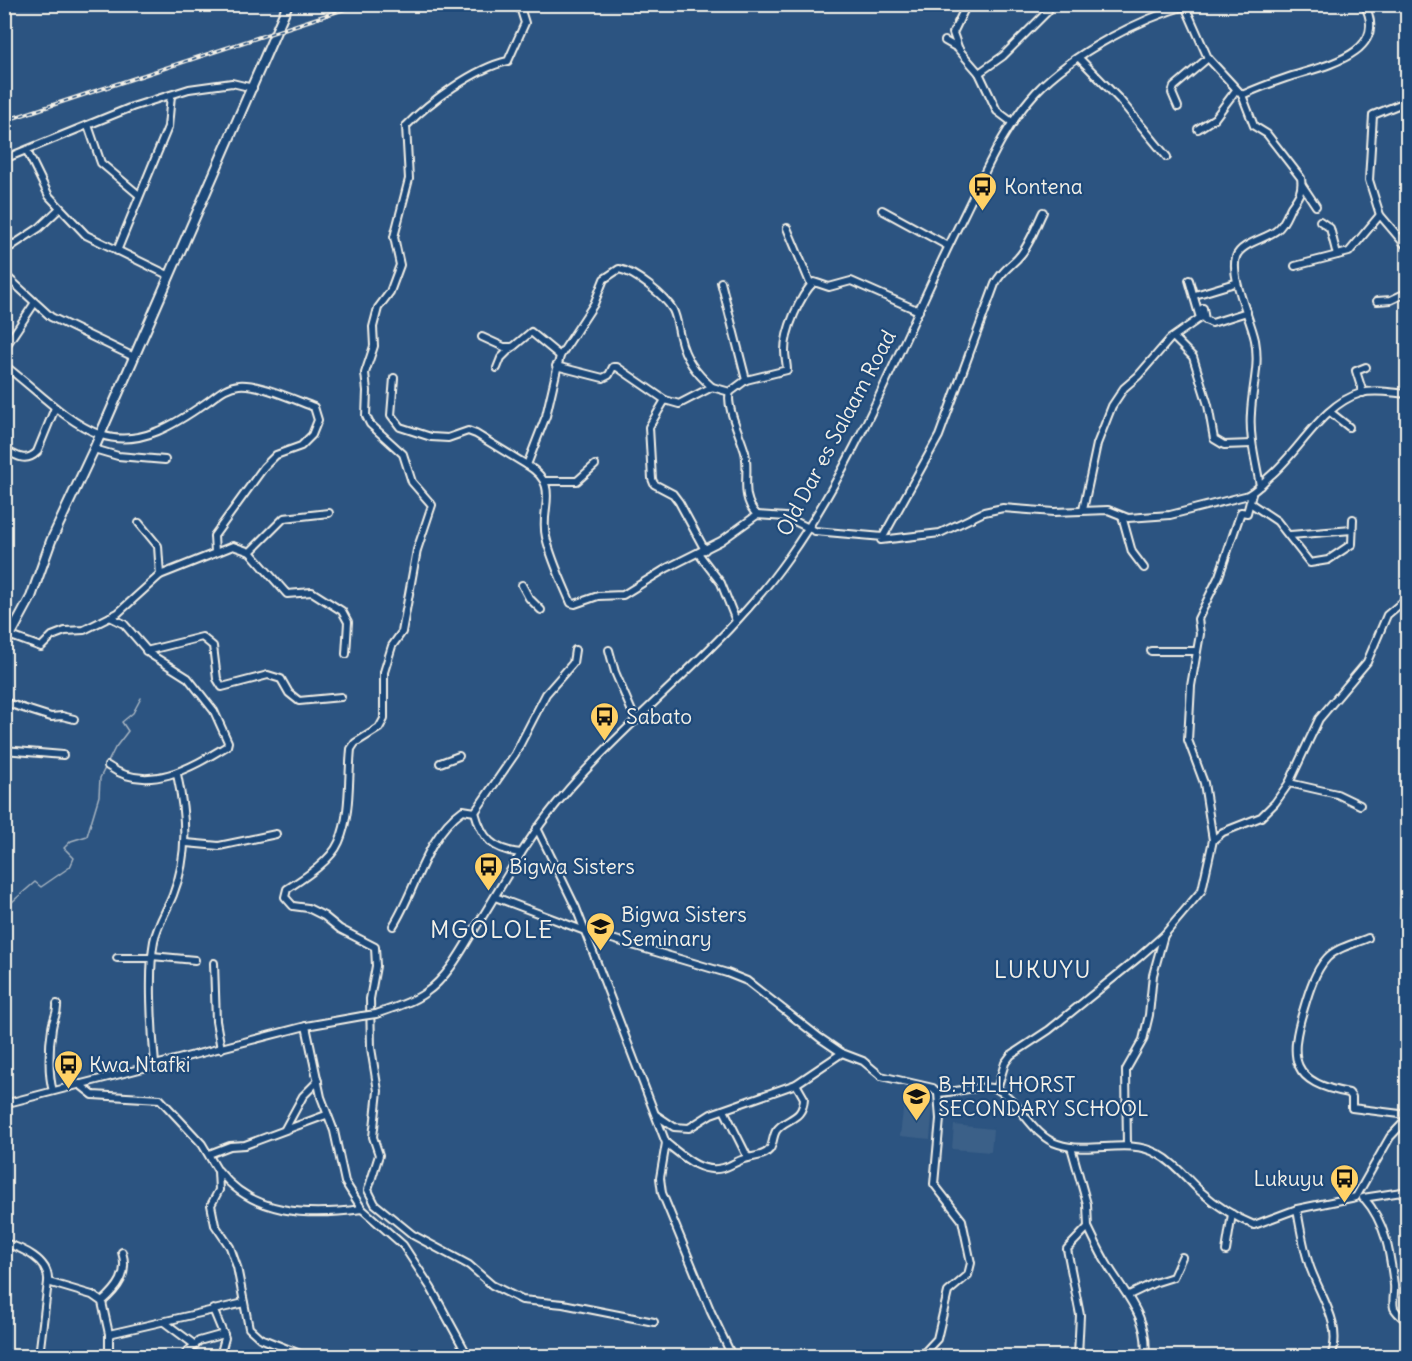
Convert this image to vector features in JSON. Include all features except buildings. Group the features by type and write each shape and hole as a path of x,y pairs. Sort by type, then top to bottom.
{"main road":[{"path":"4,647 31,597 51,541 101,434 288,4"}],"street":[{"path":"519,4 525,23 508,61 494,64 438,98 420,111 406,126 409,179 394,237 400,265 390,292 378,308 373,327 374,346 365,373 366,416 370,424 403,454 412,482 432,505 417,550 402,632 393,646 384,672 384,718 379,728 354,743 351,749 345,823 339,844 303,878 287,889 285,897 293,906 308,908 324,916 349,935 375,947 376,966 370,999 371,1048 378,1091 373,1137 379,1155 368,1190 375,1204 413,1235 469,1265 492,1285 522,1300 563,1304 654,1322"},
{"path":"959,50 953,33 967,4"},
{"path":"1198,129 1215,118 1239,93 1335,64 1351,55 1363,45 1367,35 1368,14 1364,4"},
{"path":"1188,5 1208,58 1239,93 1254,126 1267,134 1301,178 1300,194 1279,229 1241,249 1236,258 1235,283 1247,312 1255,343 1258,370 1251,412 1252,444 1260,486"},
{"name":"Old Dar es Salaam Road","path":"306,1026 376,1014 411,1001 432,989 459,955 537,828 609,746 736,621 778,573 808,528 875,402 998,143 1013,123 1049,80 1108,39 1141,21 1188,5"},
{"path":"979,73 1003,56 1048,11"},
{"path":"945,41 959,50 979,73 997,111 1013,123"},
{"path":"1178,107 1172,93 1174,87 1208,58"},
{"path":"1080,59 1120,100 1167,157"},
{"path":"4,159 171,94 215,83 232,83 253,88"},
{"path":"117,251 168,127 171,94"},
{"path":"1407,101 1373,115 1369,180 1380,215 1407,248"},
{"path":"88,125 101,163 139,195"},
{"path":"27,151 41,185 59,209 86,235 170,276"},
{"path":"1302,185 1317,206"},
{"path":"4,251 59,209"},
{"path":"882,210 948,246"},
{"path":"1043,212 1024,250 1017,260 1002,271 995,284 939,436 881,540 940,533 994,509 1054,512 1108,510 1128,518 1170,515 1252,494 1293,454 1329,412 1347,399 1363,393 1407,394"},
{"path":"1295,266 1349,252 1356,247 1380,215"},
{"path":"1320,221 1330,228 1337,255"},
{"path":"787,228 811,285"},
{"path":"4,234 12,246"},
{"path":"527,465 546,416 560,356 594,304 604,279 618,269 642,280 671,307 686,357 698,374 712,387 730,392"},
{"path":"4,274 34,304 51,317 134,357"},
{"path":"1083,510 1097,444 1112,406 1124,388 1174,338 1200,318 1190,280"},
{"path":"730,392 746,380 787,370 785,350 790,331 800,303 811,285 816,282 834,286 851,281 919,311"},
{"path":"721,282 746,380"},
{"path":"1195,295 1235,283"},
{"path":"1377,301 1391,300 1407,292"},
{"path":"4,349 34,304"},
{"path":"1203,308 1205,320 1212,324 1247,312"},
{"path":"497,368 501,358 531,332 560,356"},
{"path":"482,337 504,347 513,347"},
{"path":"1174,338 1193,357 1208,405 1214,439 1224,445 1252,444"},
{"path":"4,365 55,408 101,434 120,438 155,433 224,390 241,384 314,407 318,420 312,435 305,443 276,455 264,467 214,536 215,552"},
{"path":"556,366 603,378 609,375 614,367 617,367 665,400 679,404 712,387"},
{"path":"1363,393 1356,371 1366,367"},
{"path":"394,378 391,415 400,427 441,438 462,432 476,434 527,465 544,481 549,504 543,522 545,535 571,603 575,604 598,596 623,595 667,568 702,552 758,515 786,517 808,528 827,533 883,537"},
{"path":"730,392 730,407 739,429 747,467 745,491 748,504 758,515"},
{"path":"665,400 649,427 652,479 654,484 673,494 680,502 702,552 721,583 736,621"},
{"path":"4,449 19,458 32,457 37,452 55,408"},
{"path":"1329,412 1349,427"},
{"path":"94,449 118,456 165,460"},
{"path":"544,481 577,481 595,465"},
{"path":"997,1089 1005,1063 1011,1055 1049,1030 1164,935 1202,890 1213,840 1204,783 1188,740 1196,651 1200,634 1198,619 1219,576 1241,512 1247,513 1252,494"},
{"path":"1250,502 1269,514 1290,535 1307,561 1320,562 1352,544 1353,519"},
{"path":"250,552 284,519 329,513"},
{"path":"1122,516 1132,552 1144,568"},
{"path":"139,523 158,546 160,575"},
{"path":"1290,535 1352,530"},
{"path":"11,636 41,647 52,636 65,631 84,630 118,613 160,575 233,546 250,552 287,594 312,592 342,611 348,622 346,654"},
{"path":"522,585 529,598 542,610"},
{"path":"1213,840 1223,832 1261,817 1289,783 1311,731 1367,662 1387,615 1406,599 1407,585"},
{"path":"108,766 118,773 136,779 177,774 227,746 227,739 214,711 188,678 146,651 132,631 109,617"},
{"path":"146,651 202,637 213,646 217,679 222,687 268,675 281,679 289,693 299,701 341,697"},
{"path":"475,812 515,754 546,694 573,663 575,650"},
{"path":"609,650 615,672 636,721"},
{"path":"1150,651 1196,651"},
{"path":"4,702 51,717 62,716 74,719"},
{"path":"4,750 63,755"},
{"path":"440,763 459,756"},
{"path":"155,1064 152,957 156,931 182,870 186,843 183,802 177,774"},
{"path":"1289,783 1337,794 1360,805"},
{"path":"393,926 408,903 420,871 452,818 463,810 475,812"},
{"path":"475,812 480,827 514,866"},
{"path":"537,828 562,875 585,931 666,1143 688,1161 706,1168 726,1167 768,1152 776,1132 798,1116 804,1098 796,1084"},
{"path":"186,843 219,846 276,834"},
{"path":"502,851 521,853"},
{"path":"1406,883 1404,924 1407,928"},
{"path":"495,897 585,931 747,981 842,1053 863,1061 880,1076 933,1088 938,1093 940,1119 934,1184 962,1220 971,1263 968,1275 948,1292 937,1339 921,1356"},
{"path":"1127,1146 1126,1070 1143,1040 1149,1015 1153,975 1164,935"},
{"path":"1368,938 1335,952 1321,967 1309,991 1297,1031 1296,1056 1299,1066 1312,1083 1349,1093 1352,1097 1352,1108 1407,1117"},
{"path":"117,958 152,957 195,960"},
{"path":"214,963 216,1021 221,1048"},
{"path":"53,1091 48,1076 52,1025 58,1014 57,1004"},
{"path":"4,1104 306,1026 326,1115 334,1131 345,1182 362,1209 403,1245 431,1288 468,1356"},
{"path":"654,1114 681,1129 724,1110 796,1084 842,1053"},
{"path":"285,1129 303,1096 318,1081"},
{"path":"79,1084 93,1095 160,1099 209,1154 218,1170 235,1190 260,1203 306,1213 362,1209"},
{"path":"938,1093 956,1093 981,1088 997,1089 1043,1134 1057,1144 1071,1147 1127,1146 1147,1149 1166,1159 1200,1191 1232,1214 1259,1225 1297,1209 1356,1197 1364,1198 1407,1191"},
{"path":"724,1110 748,1158"},
{"path":"209,1154 230,1146 245,1145 326,1115"},
{"path":"1356,1197 1390,1137 1407,1117"},
{"path":"666,1143 660,1178 662,1193 711,1312 732,1356"},
{"path":"1071,1147 1087,1204 1088,1227 1106,1263 1129,1295 1141,1321 1145,1356"},
{"path":"218,1170 219,1190 211,1205 215,1225 230,1247 237,1267 246,1322 255,1335 305,1356"},
{"path":"1364,1198 1372,1207 1388,1240 1394,1290 1393,1305 1396,1312 1407,1322"},
{"path":"1297,1209 1308,1261 1334,1330 1335,1344 1331,1356"},
{"path":"1226,1251 1232,1214"},
{"path":"1078,1356 1080,1315 1067,1250 1088,1227"},
{"path":"4,1243 42,1262 49,1275 39,1356"},
{"path":"102,1302 122,1278 125,1265 122,1252"},
{"path":"1129,1295 1173,1277 1182,1257"},
{"path":"48,1282 92,1295 102,1302 109,1334 109,1356"},
{"path":"109,1334 244,1303"},
{"path":"213,1309 225,1340 219,1356"},
{"path":"164,1322 195,1345"},
{"path":"188,1356 186,1353 199,1341 224,1334"}],"shaded area":[{"name":"B. HILLHORST SECONDARY SCHOOL","path":"904,1102 933,1105 930,1139 900,1136"},
{"path":"954,1125 993,1129 991,1152 952,1149"}],"waterway":[{"path":"4,909 35,882 41,887 70,867 74,858 64,848 71,841 87,836 99,796 100,778 115,748 128,731 122,722 133,713 141,698"}],"railway":[{"path":"4,121 360,4"}],"place":[{"name":"Kontena","path":"983,212"},
{"name":"Sabato","path":"605,742"},
{"name":"Bigwa Sisters","path":"488,892"},
{"name":"Bigwa Sisters Seminary","path":"600,952"},
{"name":"Kwa Ntafki","path":"68,1090"},
{"name":"B. HILLHORST SECONDARY SCHOOL","path":"917,1122"},
{"name":"Lukuyu","path":"1345,1204"}],"district":[{"name":"MGOLOLE","path":"492,929"},
{"name":"LUKUYU","path":"1043,969"}]}
